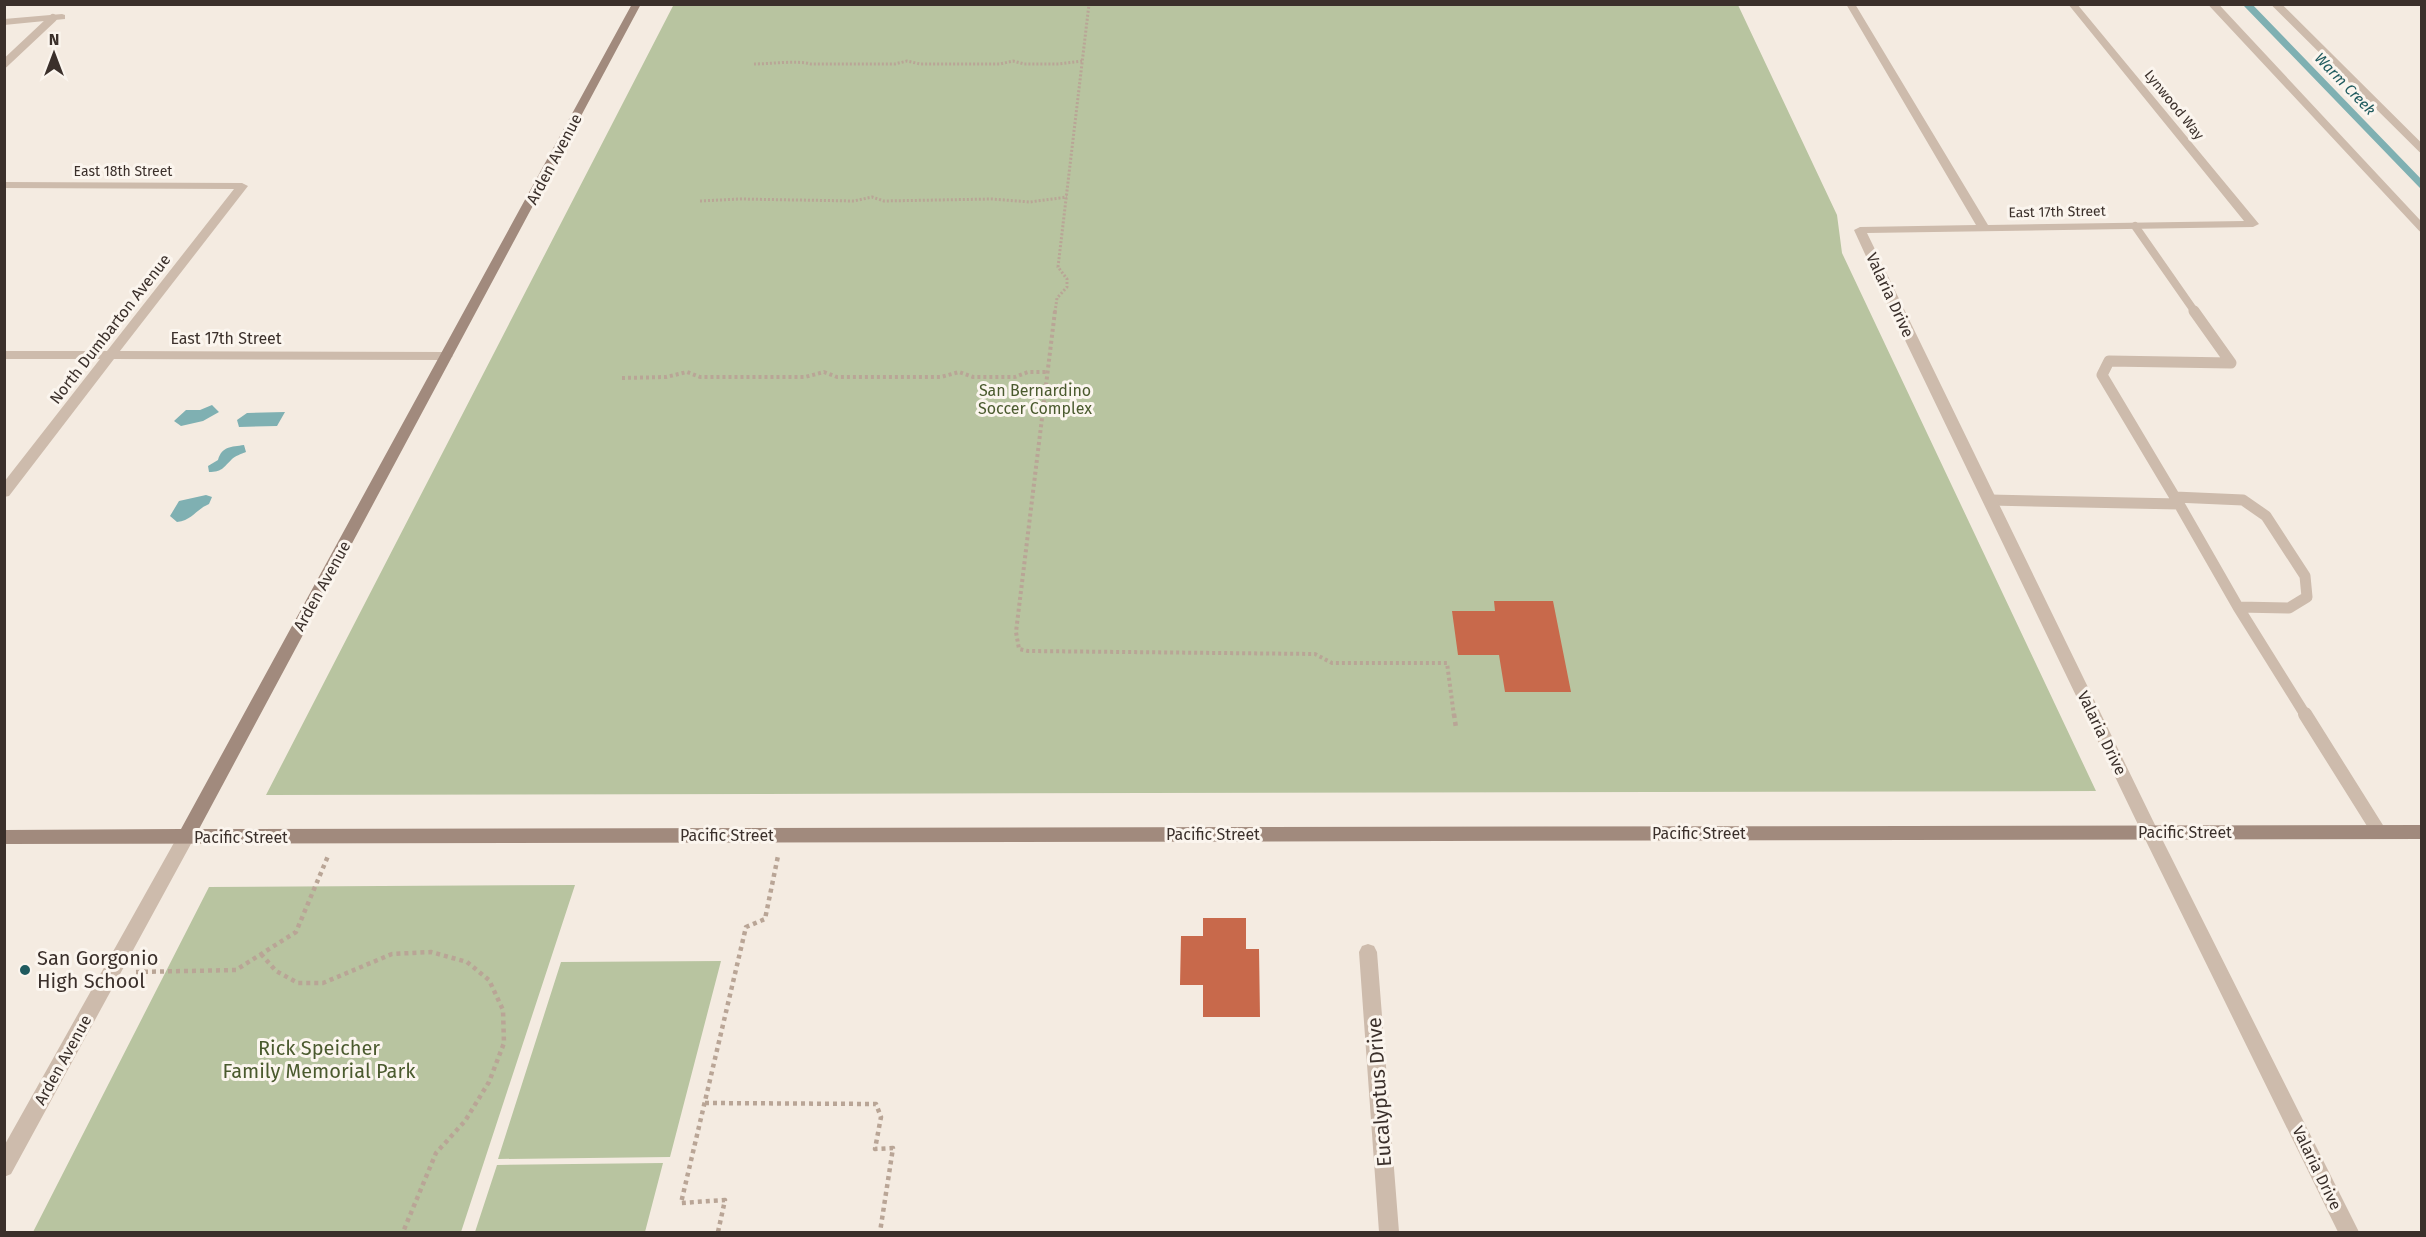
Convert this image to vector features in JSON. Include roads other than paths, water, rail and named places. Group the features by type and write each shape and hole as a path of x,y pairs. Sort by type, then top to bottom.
{"street":[{"name":"Arden Avenue","path":"4,1167 186,837 637,4"},
{"path":"1850,4 1984,228"},
{"name":"Lynwood Way","path":"2072,4 2253,224"},
{"path":"4,22 58,17"},
{"name":"East 18th Street","path":"4,186 242,186"},
{"name":"North Dumbarton Avenue","path":"4,492 242,186"},
{"name":"East 17th Street","path":"1860,230 2253,224"},
{"name":"Valaria Drive","path":"1860,230 1897,311 2150,832 2349,1233"},
{"name":"East 17th Street","path":"4,355 447,356"},
{"name":"Pacific Street","path":"4,837 2421,832"},
{"name":"Eucalyptus Drive","path":"1368,952 1389,1233"}],"lane":[{"path":"2213,4 2421,228"},
{"path":"2276,4 2421,149"},
{"path":"4,64 58,17"},
{"path":"2135,226 2231,363 2109,361 2102,375 2238,607 2379,832"},
{"path":"1990,500 2243,500 2265,516 2305,576 2307,597 2289,608 2238,607"}],"water":[{"path":"212,405 219,412 203,421 181,426 174,421 186,410 200,410"},
{"path":"285,412 277,426 239,427 237,420 247,413"},
{"path":"244,445 246,452 233,458 220,470 209,472 208,466 218,460 222,452 231,447"},
{"path":"206,495 212,497 209,504 187,519 177,522 170,516 179,501"}],"waterway":[{"name":"Warm Creek","path":"2247,4 2422,185"}],"place":[{"name":"San Gorgonio High School","path":"25,970"}],"park label":[{"name":"San Bernardino Soccer Complex","path":"1035,399"},
{"name":"Rick Speicher Family Memorial Park","path":"319,1060"}]}
